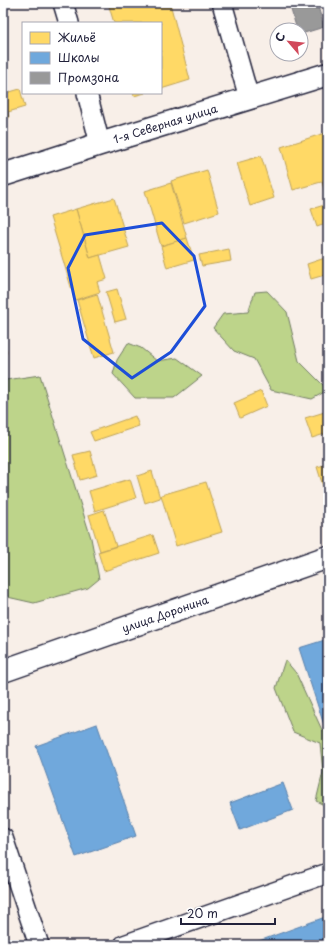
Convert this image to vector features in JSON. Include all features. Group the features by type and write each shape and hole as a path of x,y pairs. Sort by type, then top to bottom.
{"street":[{"name":"1-я Северная улица","path":"3,175 328,74"},
{"name":"улица Доронина","path":"3,671 328,557"}],"lane":[{"path":"64,3 69,22"},
{"path":"222,3 249,98"},
{"path":"87,94 100,144"},
{"path":"3,838 39,945"},
{"path":"124,945 328,872"}],"highlighted area":[{"path":"162,223 194,256 205,306 171,352 132,378 83,339 68,268 85,235"}],"green space":[{"path":"267,291 287,312 299,361 328,390 312,399 271,390 254,359 234,351 213,328 223,314 248,312 255,292"},
{"path":"128,343 141,348 157,361 177,358 202,376 174,398 135,398 113,374 117,360"},
{"path":"40,375 91,538 99,579 88,588 34,603 3,596 3,379 6,380"},
{"path":"285,660 296,673 322,730 328,729 328,807 316,801 323,772 320,743 293,732 276,688"}],"building: Жильё":[{"path":"108,3 170,3 190,80 162,89 162,22 114,22"},
{"path":"20,89 25,107 8,112 9,118 3,119 3,94"},
{"path":"328,132 328,180 293,190 281,147"},
{"path":"261,156 274,198 250,206 237,163"},
{"path":"207,170 219,212 184,223 171,181"},
{"path":"328,181 328,200 327,200 322,182"},
{"path":"171,183 187,238 161,246 145,191"},
{"path":"114,198 129,247 90,258 76,209"},
{"path":"328,204 328,223 317,227 311,209"},
{"path":"76,209 90,258 100,255 107,279 97,282 100,292 75,300 50,217"},
{"path":"187,238 194,260 167,268 161,246"},
{"path":"229,249 231,261 202,266 199,255"},
{"path":"328,257 328,274 311,279 307,264"},
{"path":"117,289 126,319 115,322 106,292"},
{"path":"97,294 114,352 94,358 77,300"},
{"path":"3,340 7,353 3,354"},
{"path":"261,391 267,406 240,418 234,403"},
{"path":"328,411 328,433 312,438 305,418"},
{"path":"135,416 139,426 94,441 90,432"},
{"path":"90,451 97,475 80,480 73,455"},
{"path":"328,464 328,498 327,499 317,467"},
{"path":"152,471 160,498 145,503 137,476"},
{"path":"130,479 136,498 95,511 89,491"},
{"path":"206,482 222,532 176,546 161,495"},
{"path":"104,510 116,546 100,551 89,515"},
{"path":"153,535 159,553 104,571 98,552"}],"building: Школы":[{"path":"328,639 328,724 324,725 299,648"},
{"path":"97,724 136,836 76,857 36,746"},
{"path":"283,783 293,810 240,830 230,803"},
{"path":"328,916 328,945 248,945"}],"building: Промзона":[{"path":"289,3 317,3 324,27 309,32 309,22 295,22"}]}
